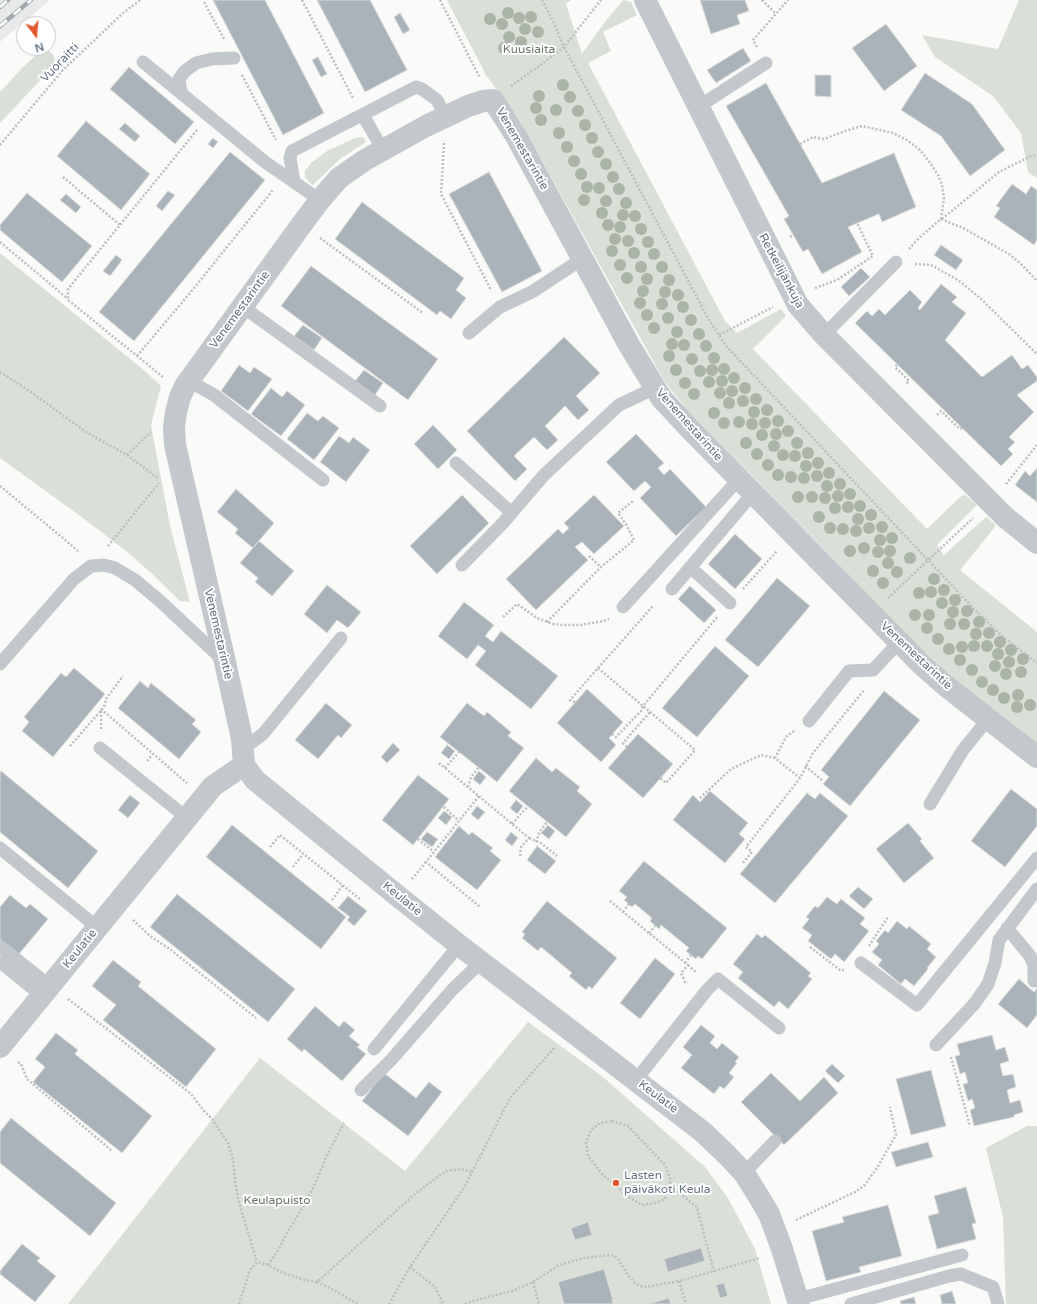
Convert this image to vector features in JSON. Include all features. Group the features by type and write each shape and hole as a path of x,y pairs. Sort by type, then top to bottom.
{"street":[{"name":"Retkeilijänkuja","path":"645,0 793,296 805,314 824,335 1005,517 1037,542"},
{"name":"Venemestarintie","path":"244,757 225,662 177,459 174,427 176,412 186,386 302,224 339,178 365,160 446,117 468,106 483,101 493,100 516,136 629,345 662,398 685,424 899,642 946,686 1037,757"},
{"name":"Keulatie","path":"8,1053 46,991 213,786 244,757 255,780 480,962 703,1132 726,1154 744,1173 769,1214 782,1248 799,1301"}],"lane":[{"path":"182,94 179,79 185,71 196,63 212,59 234,58"},
{"path":"143,62 266,162 320,200"},
{"path":"698,107 766,63"},
{"path":"290,179 290,158 292,151 416,88 422,89 437,100 446,117"},
{"path":"363,116 384,150"},
{"path":"469,333 500,307 532,292 582,259"},
{"path":"824,335 896,262"},
{"path":"243,307 380,406"},
{"path":"186,386 214,395 323,480"},
{"path":"462,565 512,512 544,475 619,405 655,388"},
{"path":"456,463 512,512"},
{"path":"672,589 690,567 746,486"},
{"path":"623,607 746,486"},
{"path":"0,664 74,579 91,566 104,565 115,568 135,580 160,601 225,662"},
{"path":"690,567 730,603"},
{"path":"244,757 341,638"},
{"path":"809,721 849,671 873,670 899,642"},
{"path":"930,804 963,750 988,719"},
{"path":"100,748 187,818"},
{"path":"0,848 98,928"},
{"path":"861,963 917,1005 1037,858"},
{"path":"939,1042 975,1003 988,984 995,963 999,940 1037,889"},
{"path":"1008,928 1030,956 1034,966 1034,981"},
{"path":"374,1049 459,945"},
{"path":"0,946 46,991"},
{"path":"0,962 46,991"},
{"path":"362,1090 392,1059 452,990 480,962"},
{"path":"636,1080 707,990 718,979 779,1028"},
{"path":"744,1173 775,1142"},
{"path":"799,1301 962,1255"},
{"path":"850,1304 949,1276 961,1274 994,1287 998,1304"}],"path":[{"name":"Vuoraitti","path":"0,145 63,70 140,0"},
{"path":"302,0 363,116"},
{"path":"440,0 479,76"},
{"path":"542,0 564,47 719,335 738,359 975,610 1004,637 1037,663"},
{"path":"510,86 564,47 601,0"},
{"path":"762,0 776,14"},
{"path":"766,63 753,40 788,0"},
{"path":"137,356 290,179 279,145 204,2"},
{"path":"68,300 68,289 209,115"},
{"path":"446,117 441,194 500,307"},
{"path":"800,144 813,137 824,139 845,130 862,126 893,133 907,140 920,150 938,175 942,185 944,199 941,219"},
{"path":"896,262 919,238 999,172 1037,154"},
{"path":"63,177 120,225"},
{"path":"941,219 963,228 1008,254 1020,263 1037,282"},
{"path":"302,224 423,313"},
{"path":"810,290 837,280 873,256 857,224"},
{"path":"0,242 155,371 186,386"},
{"path":"896,262 931,265 958,280 980,298 1037,354"},
{"path":"719,335 779,304"},
{"path":"897,365 895,367 907,379"},
{"path":"0,372 32,392 86,432 127,455 164,419 176,412"},
{"path":"945,415 960,429 962,428"},
{"path":"1001,489 1037,445"},
{"path":"0,486 70,544 91,566 177,459"},
{"path":"547,622 601,567 634,540 618,513 633,501"},
{"path":"887,600 974,517"},
{"path":"612,734 616,737 641,711 643,706 730,603 778,550"},
{"path":"589,556 601,567"},
{"path":"574,702 570,700 666,591 672,589"},
{"path":"503,617 517,604 537,618 547,622 563,625 580,625 604,621 613,617 623,607"},
{"path":"598,668 695,750 666,783 660,778"},
{"path":"70,746 104,707 106,699 123,676"},
{"path":"100,748 101,709"},
{"path":"101,709 204,797"},
{"path":"627,747 623,743 650,712"},
{"path":"445,768 459,752"},
{"path":"700,798 731,769 761,755 775,758"},
{"path":"438,763 529,838 557,856"},
{"path":"805,766 822,780"},
{"path":"468,787 471,777 479,767"},
{"path":"743,863 752,852 746,847 800,778"},
{"path":"479,796 426,862 480,907"},
{"path":"512,824 528,806"},
{"path":"444,807 459,821"},
{"path":"536,842 540,831 547,822"},
{"path":"270,847 280,835 361,900"},
{"path":"520,858 521,847 529,838"},
{"path":"418,839 434,852"},
{"path":"293,867 303,854"},
{"path":"332,900 343,885"},
{"path":"610,901 688,965 681,973 685,982"},
{"path":"623,912 629,904"},
{"path":"115,906 150,936 172,950 256,1018"},
{"path":"649,934 655,926"},
{"path":"685,963 691,955"},
{"path":"46,991 191,1094 212,1119 228,1143 233,1160 239,1203 257,1262"},
{"path":"939,1042 949,1052 970,1126"},
{"path":"389,1304 410,1267 465,1186 510,1098 557,1046"},
{"path":"8,1053 21,1064 27,1079 111,1150"},
{"path":"793,1221 855,1192 864,1186 877,1168 896,1135 890,1107"},
{"path":"612,1121 628,1126 665,1165 670,1178 670,1186 664,1199 655,1203 642,1204 630,1198 602,1174 588,1156 586,1142 590,1130 600,1123 612,1121"},
{"path":"268,1265 278,1252 286,1233 303,1207 316,1182 327,1154 344,1123"},
{"path":"317,1282 415,1194 442,1174 447,1171 461,1169 473,1172"},
{"path":"670,1186 697,1207 714,1272"},
{"path":"465,1304 515,1290 533,1282 559,1265 584,1258 610,1255 615,1256 635,1284 646,1287 679,1281 758,1259"},
{"path":"257,1262 268,1265 283,1273 317,1282 358,1304"},
{"path":"239,1304 250,1270 257,1262"},
{"path":"410,1267 435,1287 443,1304"},
{"path":"679,1281 686,1304"},
{"path":"533,1282 540,1304"}],"shaded area":[{"path":"0,0 50,0 31,16 16,16 16,29 0,42"}],"green space":[{"name":"Kuusiaita","path":"447,0 571,0 566,4 582,54 604,23 623,0 631,2 637,15 603,32 611,51 588,63 725,321 737,333 781,309 786,316 753,349 927,529 961,496 965,495 977,505 937,545 944,555 986,517 995,524 995,527 960,570 1037,632 1037,748 973,697 893,623 832,557 688,411 671,390 662,377 520,121 486,75"},
{"path":"1019,0 1037,0 1037,178 1028,172 1021,133 993,96 935,57 922,35 998,49"},
{"path":"35,56 54,56 55,60 50,70 0,123 0,92"},
{"path":"363,137 366,142 340,159 313,185 305,177 305,171 311,163 327,151 355,138"},
{"path":"0,253 140,367 161,386 151,425 170,526 190,602 180,601 126,551 0,458"},
{"name":"Keulapuisto","path":"528,1022 603,1077 705,1167 728,1198 755,1249 771,1304 671,1304 669,1298 648,1304 613,1304 613,1299 604,1269 558,1282 564,1304 68,1304 260,1058 405,1171"},
{"path":"1027,1126 1037,1126 1037,1304 1006,1304 1003,1217 986,1148"}],"building":[{"path":"213,0 265,0 324,113 283,135"},
{"path":"317,0 370,0 407,70 365,92"},
{"path":"700,0 745,0 749,11 737,15 740,24 711,34"},
{"path":"400,13 410,30 403,34 394,17"},
{"path":"886,24 917,66 884,91 852,48"},
{"path":"743,48 751,61 716,83 707,70"},
{"path":"318,57 327,74 321,77 312,60"},
{"path":"129,67 194,122 175,144 110,89"},
{"path":"925,73 972,104 1005,150 970,176 941,136 901,110"},
{"path":"815,75 831,75 831,97 815,96"},
{"path":"766,83 822,183 894,153 916,207 882,222 879,214 848,227 862,252 822,274 808,249 803,252 784,219 789,216 726,106"},
{"path":"86,121 150,174 121,210 57,156"},
{"path":"125,123 140,136 135,142 119,129"},
{"path":"213,138 218,142 213,148 208,144"},
{"path":"230,152 265,180 134,341 99,312"},
{"path":"489,172 542,271 502,292 449,194"},
{"path":"1012,184 1026,194 1031,186 1037,190 1037,240 1034,245 994,217 1000,208 996,206"},
{"path":"168,191 175,195 162,211 156,206"},
{"path":"27,193 92,246 62,282 0,230 0,225"},
{"path":"66,194 81,207 76,213 60,200"},
{"path":"362,202 464,278 456,290 466,298 451,319 440,311 437,315 335,239"},
{"path":"941,245 963,260 956,270 934,255"},
{"path":"116,255 122,260 110,276 103,271"},
{"path":"311,266 438,359 408,400 281,306"},
{"path":"861,268 870,277 849,296 841,287"},
{"path":"941,284 957,297 952,302 966,313 945,340 982,377 1012,355 1022,369 1028,365 1037,377 1037,381 1017,395 1034,412 1009,437 1015,442 1008,449 1013,454 1001,466 855,323 867,311 872,316 879,309 885,315 910,290 922,302 918,308 920,310"},
{"path":"303,325 322,338 314,350 294,336"},
{"path":"564,337 600,373 576,396 589,410 578,420 565,406 545,426 558,440 547,450 534,437 514,456 527,469 515,481 467,431"},
{"path":"239,365 250,373 254,367 272,379 248,411 221,391"},
{"path":"364,370 383,383 375,395 355,381"},
{"path":"271,388 282,397 287,391 305,405 281,436 251,414"},
{"path":"307,413 318,421 323,416 339,428 314,460 287,439"},
{"path":"433,425 457,450 438,469 414,444"},
{"path":"636,434 664,463 658,468 664,475 670,469 706,507 676,536 640,498 651,487 645,481 634,491 606,462"},
{"path":"339,436 349,443 353,437 370,450 346,482 320,462"},
{"path":"1037,468 1037,502 1015,485 1025,471 1030,476"},
{"path":"236,489 274,523 253,548 235,533 238,529 217,512"},
{"path":"462,495 489,523 437,574 410,546"},
{"path":"594,495 624,526 594,554 582,542 575,547 588,560 536,610 506,579 558,529 563,534 569,528 564,523"},
{"path":"735,534 762,559 735,589 708,564"},
{"path":"259,541 294,571 272,596 255,582 258,578 240,563"},
{"path":"777,578 810,606 758,667 725,640"},
{"path":"327,585 361,612 348,628 337,620 327,633 304,614"},
{"path":"690,586 716,610 704,623 678,599"},
{"path":"464,602 494,625 485,636 493,642 501,631 558,676 531,709 475,665 486,651 478,645 467,659 438,636"},
{"path":"715,646 749,676 697,737 662,708"},
{"path":"74,668 105,694 53,757 22,731 29,722 24,717 61,673 66,677"},
{"path":"140,681 148,688 151,683 196,720 192,724 201,732 179,759 118,708"},
{"path":"587,689 623,722 609,738 616,745 601,762 557,723"},
{"path":"884,691 920,720 850,806 823,784 829,777 821,770"},
{"path":"326,703 352,725 341,738 338,735 318,759 295,740"},
{"path":"467,703 484,716 487,712 511,732 508,736 524,748 497,782 440,737"},
{"path":"638,734 673,764 643,798 608,768"},
{"path":"393,743 400,750 387,763 381,757"},
{"path":"447,745 455,751 449,759 441,753"},
{"path":"536,758 552,772 556,768 580,787 577,791 592,804 566,837 509,791"},
{"path":"1,771 98,851 68,888 0,832"},
{"path":"479,771 486,777 480,785 473,779"},
{"path":"418,775 449,799 413,845 382,820"},
{"path":"1011,789 1037,809 1037,826 1005,867 971,841"},
{"path":"710,791 748,823 739,834 745,839 725,863 673,820 693,795 700,802"},
{"path":"807,793 815,799 820,793 848,816 775,903 740,874"},
{"path":"130,795 140,803 128,818 118,810"},
{"path":"516,800 523,806 517,814 510,808"},
{"path":"477,806 485,812 478,820 471,814"},
{"path":"444,811 452,817 446,825 438,818"},
{"path":"908,823 922,839 920,841 934,858 904,883 876,849"},
{"path":"232,825 346,917 321,949 206,857"},
{"path":"548,825 555,831 549,839 541,833"},
{"path":"459,826 469,835 472,832 493,848 490,851 501,860 477,890 435,857"},
{"path":"427,832 438,839 432,847 421,839"},
{"path":"511,832 518,838 512,846 505,840"},
{"path":"537,846 556,861 545,874 527,860"},
{"path":"644,861 727,928 702,959 698,956 696,959 686,951 689,948 661,925 659,929 650,921 652,918 635,904 632,907 624,900 627,897 619,891"},
{"path":"858,887 873,899 864,909 849,896"},
{"path":"177,894 295,989 268,1022 150,927"},
{"path":"10,895 26,908 30,904 48,919 19,954 0,939 0,907"},
{"path":"348,896 367,911 354,926 347,920 350,917 338,908"},
{"path":"827,897 837,904 841,899 865,918 860,924 869,931 844,962 835,954 831,959 808,941 812,935 802,928 809,919 806,917 815,906 818,908"},
{"path":"547,901 617,958 592,989 589,986 586,990 569,976 572,973 541,947 538,951 522,938 525,934 522,932"},
{"path":"897,921 907,929 909,926 931,944 927,949 936,957 914,986 905,979 901,984 878,965 882,960 872,952 879,944 876,941 885,930 888,933"},
{"path":"757,934 762,938 765,935 811,973 808,976 812,979 788,1009 779,1001 774,1007 738,978 743,972 733,964"},
{"path":"655,958 675,974 640,1019 620,1003"},
{"path":"113,960 141,982 138,986 216,1049 186,1087 103,1020 116,1005 92,986"},
{"path":"1019,979 1034,992 1037,988 1037,1015 1027,1028 998,1004"},
{"path":"315,1006 339,1027 344,1021 355,1030 349,1036 360,1045 357,1047 366,1054 342,1081 304,1049 302,1052 287,1039"},
{"path":"701,1025 715,1036 710,1043 717,1049 722,1043 739,1057 735,1062 737,1063 729,1073 734,1077 724,1089 720,1086 714,1094 681,1068 692,1055 683,1047"},
{"path":"56,1033 78,1050 75,1054 152,1116 122,1153 33,1082 45,1067 35,1059"},
{"path":"992,1035 996,1050 1005,1047 1009,1061 1000,1064 1003,1076 1013,1074 1016,1087 1007,1090 1010,1103 1020,1100 1023,1112 1014,1115 1014,1117 974,1126 970,1110 975,1108 972,1099 968,1101 963,1084 968,1083 965,1072 960,1074 955,1056 960,1055 957,1044"},
{"path":"832,1064 845,1076 838,1083 825,1071"},
{"path":"931,1070 946,1126 911,1135 896,1079"},
{"path":"384,1073 416,1098 429,1082 442,1092 408,1136 362,1101"},
{"path":"771,1073 800,1101 824,1077 838,1093 784,1145 741,1102"},
{"path":"11,1118 116,1203 90,1236 0,1163 0,1132"},
{"path":"928,1142 933,1157 896,1167 891,1152"},
{"path":"966,1187 976,1223 972,1224 976,1239 937,1249 928,1216 939,1213 934,1196"},
{"path":"888,1205 902,1256 859,1267 861,1272 826,1281 812,1231 844,1222 842,1217"},
{"path":"588,1222 592,1235 575,1240 571,1228"},
{"path":"22,1244 40,1258 37,1261 56,1276 35,1302 0,1274 0,1271"},
{"path":"701,1248 705,1261 668,1272 664,1259"},
{"path":"604,1269 613,1304 564,1304 558,1282"},
{"path":"724,1283 728,1296 720,1298 716,1285"},
{"path":"952,1291 956,1304 942,1304 940,1295"},
{"path":"914,1297 916,1304 901,1304 900,1301"},
{"path":"669,1298 671,1304 648,1304"}],"railway":[{"path":"0,7 8,0"},
{"path":"0,26 31,0"}],"place":[{"name":"Lasten päiväkoti Keula","path":"616,1183"}]}
